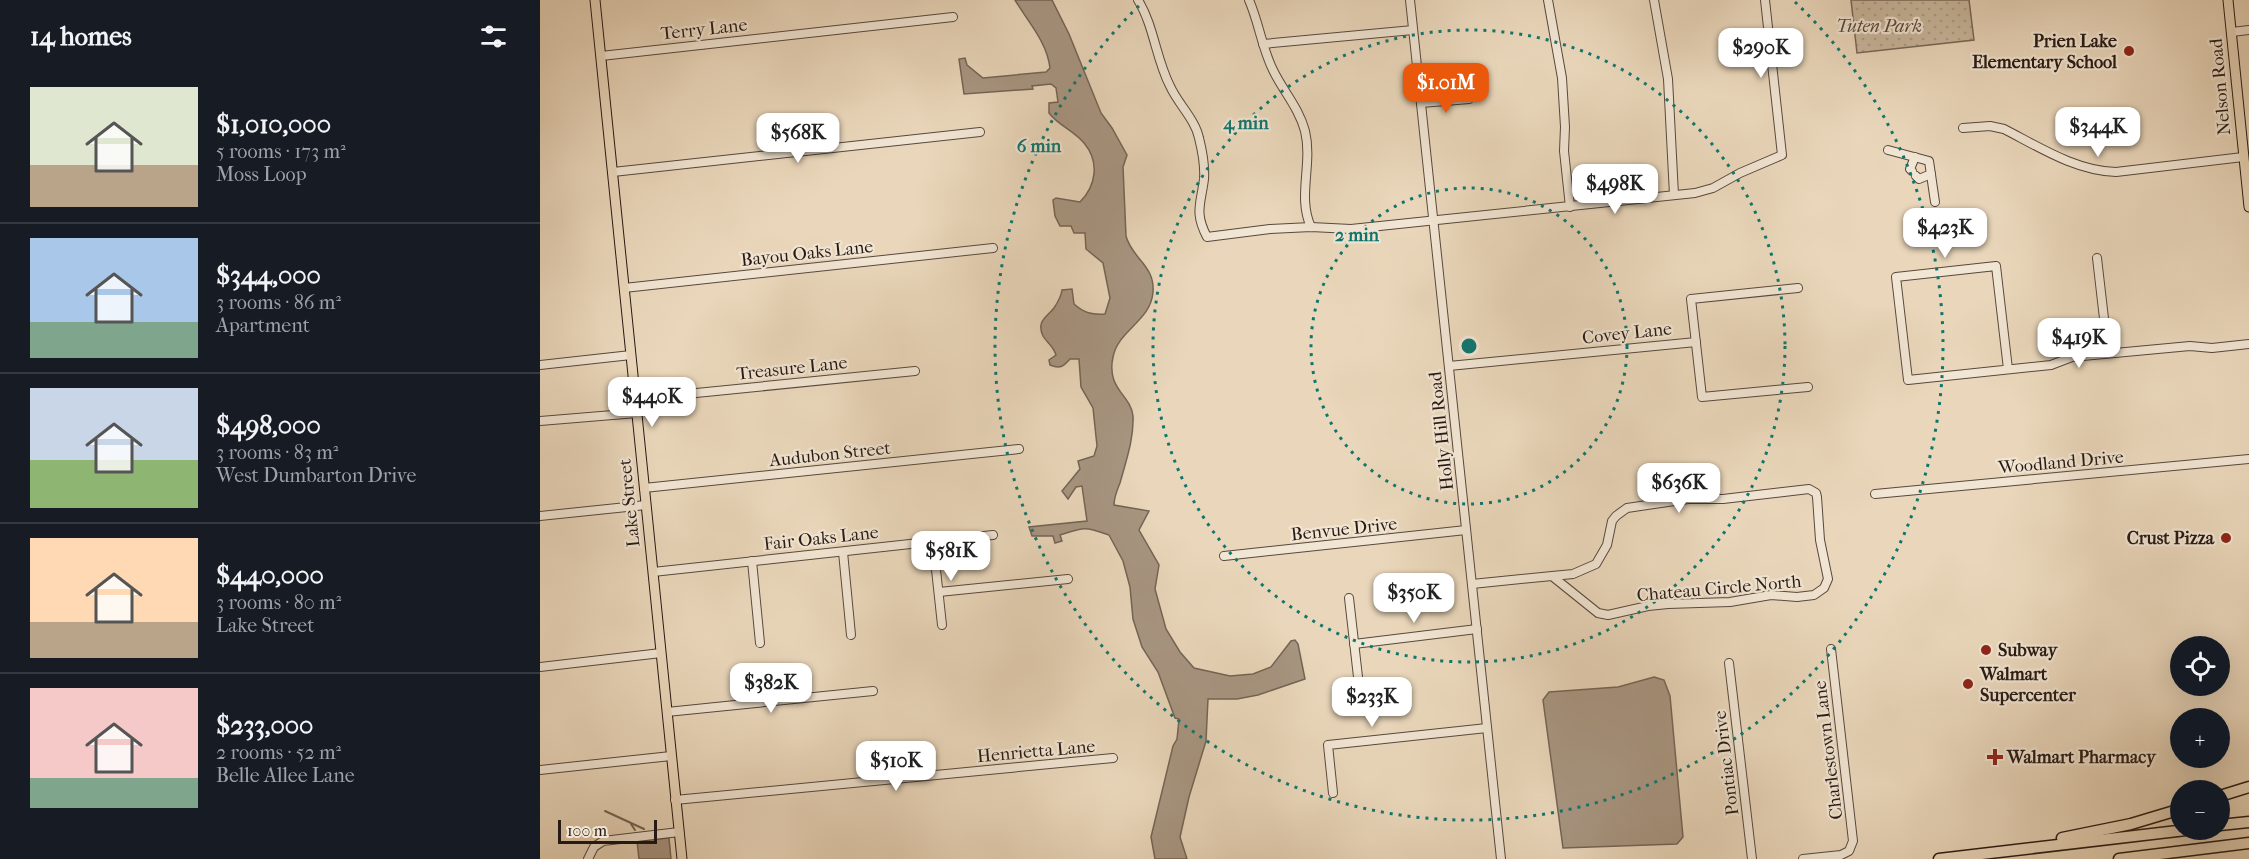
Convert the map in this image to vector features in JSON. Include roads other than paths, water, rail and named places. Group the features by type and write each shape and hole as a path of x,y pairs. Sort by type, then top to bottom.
{"highway":[{"path":"2230,793 2249,787"},
{"path":"2015,850 2042,841 2095,832 2170,813"},
{"path":"2230,824 2249,822"},
{"path":"1939,859 2170,832"},
{"path":"2119,859 2249,843"}],"main road":[{"name":"Lake Street","path":"596,0 682,859"},
{"name":"Nelson Road","path":"2228,0 2249,207"}],"street":[{"path":"1138,0 1148,21 1170,86 1199,136 1204,178 1198,203 1200,220 1207,237 1269,229 1311,227 1351,229 1695,194 1713,188 1740,173 1782,155 1765,0"},
{"path":"1249,0 1274,72 1294,103 1305,131 1308,160 1304,204 1311,227"},
{"name":"Holly Hill Road","path":"1410,0 1501,859"},
{"path":"1548,0 1562,78 1564,152 1570,207"},
{"path":"1654,0 1668,79 1674,195"},
{"name":"Terry Lane","path":"601,56 953,17"},
{"path":"1263,44 1413,30"},
{"path":"2232,32 2249,30"},
{"path":"1421,103 1469,99"},
{"path":"1964,128 1990,126 2004,129 2084,168 2100,172 2243,157"},
{"path":"613,172 980,132"},
{"path":"1888,150 1929,161 1935,202"},
{"path":"1915,157 1910,169 1919,179 1931,174"},
{"name":"Bayou Oaks Lane","path":"624,288 993,248"},
{"path":"2097,258 2108,353"},
{"path":"2008,369 1996,266 1896,277 1908,380 2052,365 2072,357 2108,353 2249,344"},
{"name":"Covey Lane","path":"1449,366 1695,342 1691,299 1798,288"},
{"path":"1695,342 1702,397 1808,387"},
{"path":"540,364 631,355"},
{"name":"Treasure Lane","path":"636,399 915,370"},
{"path":"540,421 637,413"},
{"name":"Audubon Street","path":"644,488 1019,449"},
{"name":"Woodland Drive","path":"1875,494 2249,459"},
{"name":"Chateau Circle North","path":"1809,489 1816,493 1820,540 1828,579 1824,588 1814,595 1797,597 1771,595 1730,602 1668,604 1608,615 1598,613 1552,576 1573,574 1596,564 1605,552 1610,528 1616,516 1627,508 1688,499 1723,499 1809,489"},
{"path":"540,516 646,505"},
{"name":"Benvue Drive","path":"1224,556 1466,530"},
{"name":"Fair Oaks Lane","path":"652,572 993,535"},
{"path":"933,542 942,625"},
{"path":"843,552 851,635"},
{"path":"752,561 760,644"},
{"path":"1472,584 1552,576"},
{"path":"939,592 1068,579"},
{"path":"1349,598 1358,677"},
{"path":"1354,644 1477,629"},
{"name":"Charlestown Lane","path":"1803,859 1841,855 1851,848 1853,838 1831,649"},
{"path":"540,667 661,653"},
{"name":"Pontiac Drive","path":"1729,663 1752,859"},
{"path":"667,712 873,691"},
{"path":"1333,793 1328,745 1487,729"},
{"path":"540,770 671,756"},
{"name":"Henrietta Lane","path":"675,800 1113,758"},
{"path":"588,859 594,847 603,841 679,832"}],"waterway":[{"path":"605,811 644,829"},
{"path":"631,824 635,830"}],"place":[{"name":"Prien Lake Elementary School","path":"2129,51"},
{"name":"Crust Pizza","path":"2226,538"},
{"name":"Subway","path":"1986,650"},
{"name":"Walmart Supercenter","path":"1968,684"},
{"name":"Walmart Pharmacy","path":"1995,757"}],"park label":[{"name":"Tuten Park","path":"1879,26"}]}
